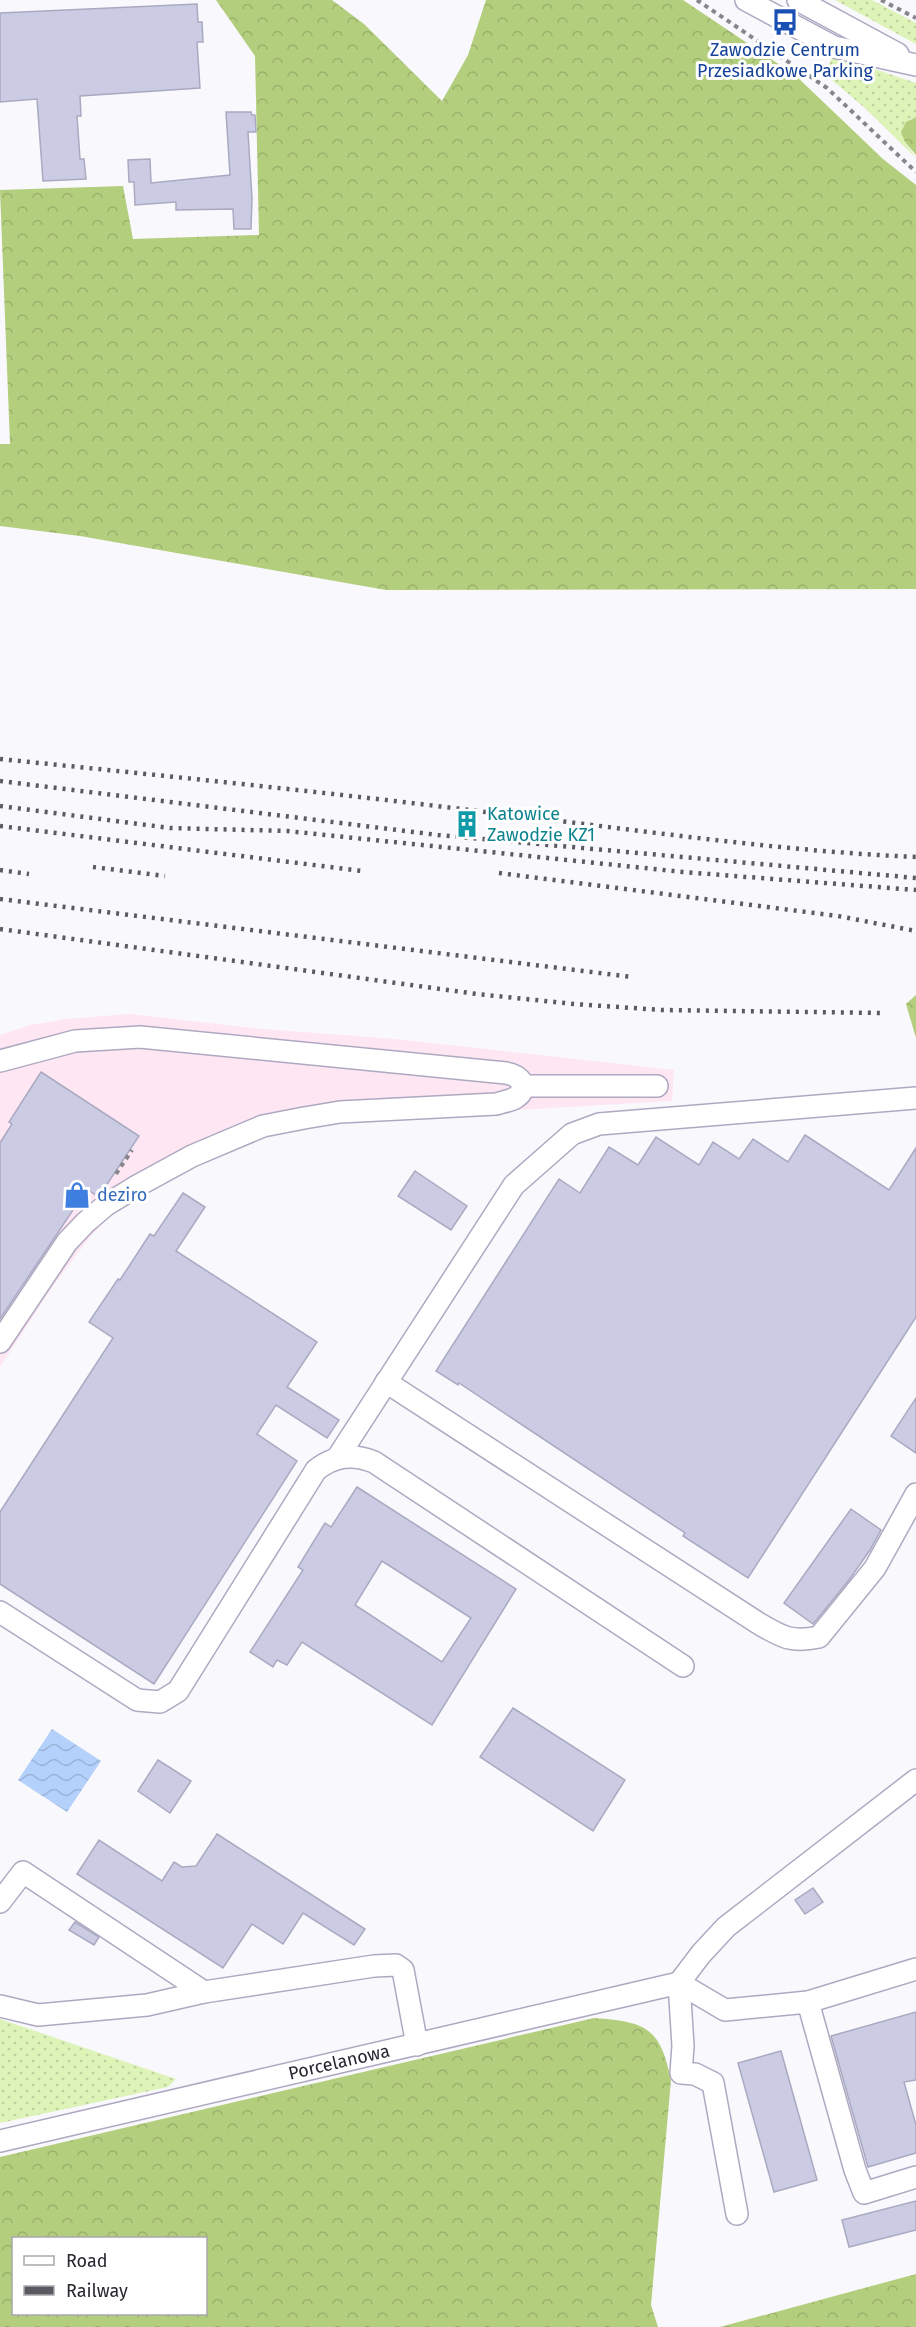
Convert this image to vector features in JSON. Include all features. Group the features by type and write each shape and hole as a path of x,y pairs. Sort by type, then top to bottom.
{"street":[{"path":"746,0 834,47 916,64"},
{"path":"798,0 916,64"},
{"path":"0,1061 75,1041 140,1037 506,1072 515,1074 522,1086 521,1092 514,1099 496,1104 340,1112 263,1126 192,1156 106,1205 85,1223 67,1242 0,1342"},
{"path":"522,1086 657,1086"},
{"path":"0,1612 137,1700 160,1702 178,1691 316,1470 338,1457 514,1185 572,1134 599,1124 916,1098"},
{"path":"386,1382 758,1623 784,1638 796,1641 819,1637 874,1568 892,1541 916,1494"},
{"path":"338,1457 357,1457 374,1462 683,1666"},
{"path":"737,2214 713,2083 695,2074 681,2073 683,2046 679,1983 726,1927 916,1780"},
{"path":"0,1902 23,1872 204,1992"},
{"path":"0,2006 38,2015 147,2005 204,1992 374,1966 396,1965 403,1970 417,2045"},
{"path":"679,1983 725,2010 808,2002 916,1969"},
{"name":"Porcelanowa","path":"0,2141 679,1983"},
{"path":"808,2002 855,2170 864,2193 916,2177"}],"path":[{"path":"697,0 821,83 916,172"},
{"path":"881,0 916,18"}],"shaded area":[{"path":"130,1014 252,1028 395,1039 674,1070 672,1101 308,1122 250,1140 137,1194 112,1214 90,1237 53,1286 0,1367 0,1035 31,1025 66,1019"}],"green space":[{"path":"216,0 332,0 364,24 442,101 468,55 486,0 683,0 795,75 883,159 916,185 916,589 386,590 80,536 0,526 0,444 10,444 0,190 123,186 133,239 259,235 255,56"},
{"path":"835,0 872,0 916,23 916,44"},
{"path":"833,55 916,83 916,117 910,119 905,142 916,158 866,109 831,79 827,69"},
{"path":"916,117 916,155 905,142 901,132 906,122"},
{"path":"916,995 916,1038 906,1004"},
{"path":"594,2018 638,2025 656,2038 662,2049 671,2080 651,2305 658,2327 0,2327 0,2157"},
{"path":"0,2019 176,2079 168,2087 0,2123"},
{"path":"916,2274 916,2327 720,2327"}],"water":[{"path":"52,1729 101,1761 67,1812 18,1780"}],"building":[{"path":"197,4 198,22 202,22 203,42 197,42 200,88 80,96 81,116 77,116 80,159 84,159 86,179 43,181 37,99 0,102 0,13"},
{"path":"226,112 251,112 255,115 256,132 248,132 252,199 251,229 234,229 233,209 176,210 176,202 135,205 134,182 129,182 128,160 150,159 151,183 230,175"},
{"path":"41,1072 139,1136 102,1192 97,1196 87,1189 0,1319 0,1143 12,1124 9,1122"},
{"path":"805,1135 889,1190 916,1148 916,1317 748,1578 683,1536 685,1533 459,1383 458,1385 436,1371 559,1179 580,1193 609,1147 638,1165 656,1137 699,1165 713,1142 739,1159 753,1139 788,1162"},
{"path":"415,1171 467,1206 451,1230 398,1196"},
{"path":"183,1193 205,1207 176,1251 317,1342 287,1387 339,1420 327,1438 276,1405 257,1434 297,1461 154,1684 0,1584 0,1512 113,1338 89,1322 150,1234 154,1236"},
{"path":"916,1398 916,1453 891,1436"},
{"path":"357,1487 516,1589 432,1725 302,1642 287,1665 277,1660 273,1667 250,1652 303,1570 298,1567 325,1523 331,1527","holes":["382,1561 471,1618 442,1662 355,1605"]},
{"path":"851,1509 881,1530 849,1580 813,1624 784,1603"},
{"path":"513,1708 625,1780 593,1831 480,1757"},
{"path":"158,1760 191,1781 170,1813 138,1791"},
{"path":"217,1834 365,1929 354,1945 303,1913 283,1944 252,1924 223,1968 77,1874 99,1840 162,1881 174,1862 182,1867 196,1866"},
{"path":"813,1888 823,1902 805,1914 795,1900"},
{"path":"75,1922 99,1937 94,1945 69,1930"},
{"path":"916,2012 916,2080 904,2082 916,2125 916,2153 868,2167 831,2036"},
{"path":"781,2051 817,2180 774,2192 738,2063"},
{"path":"916,2201 916,2230 849,2247 842,2220"}],"railway":[{"path":"0,759 377,799 760,845 916,857"},
{"path":"0,781 438,835 916,878"},
{"path":"0,806 170,828 287,831 683,872 916,890"},
{"path":"0,826 362,871"},
{"path":"93,867 165,876"},
{"path":"0,870 29,874"},
{"path":"499,873 838,916 916,931"},
{"path":"0,899 632,977"},
{"path":"0,929 477,994 574,1004 662,1010 881,1013"}],"place":[{"name":"Zawodzie Centrum Przesiadkowe Parking","path":"785,22"},
{"name":"Katowice Zawodzie KZ1","path":"467,824"},
{"name":"deziro","path":"77,1195"}]}
